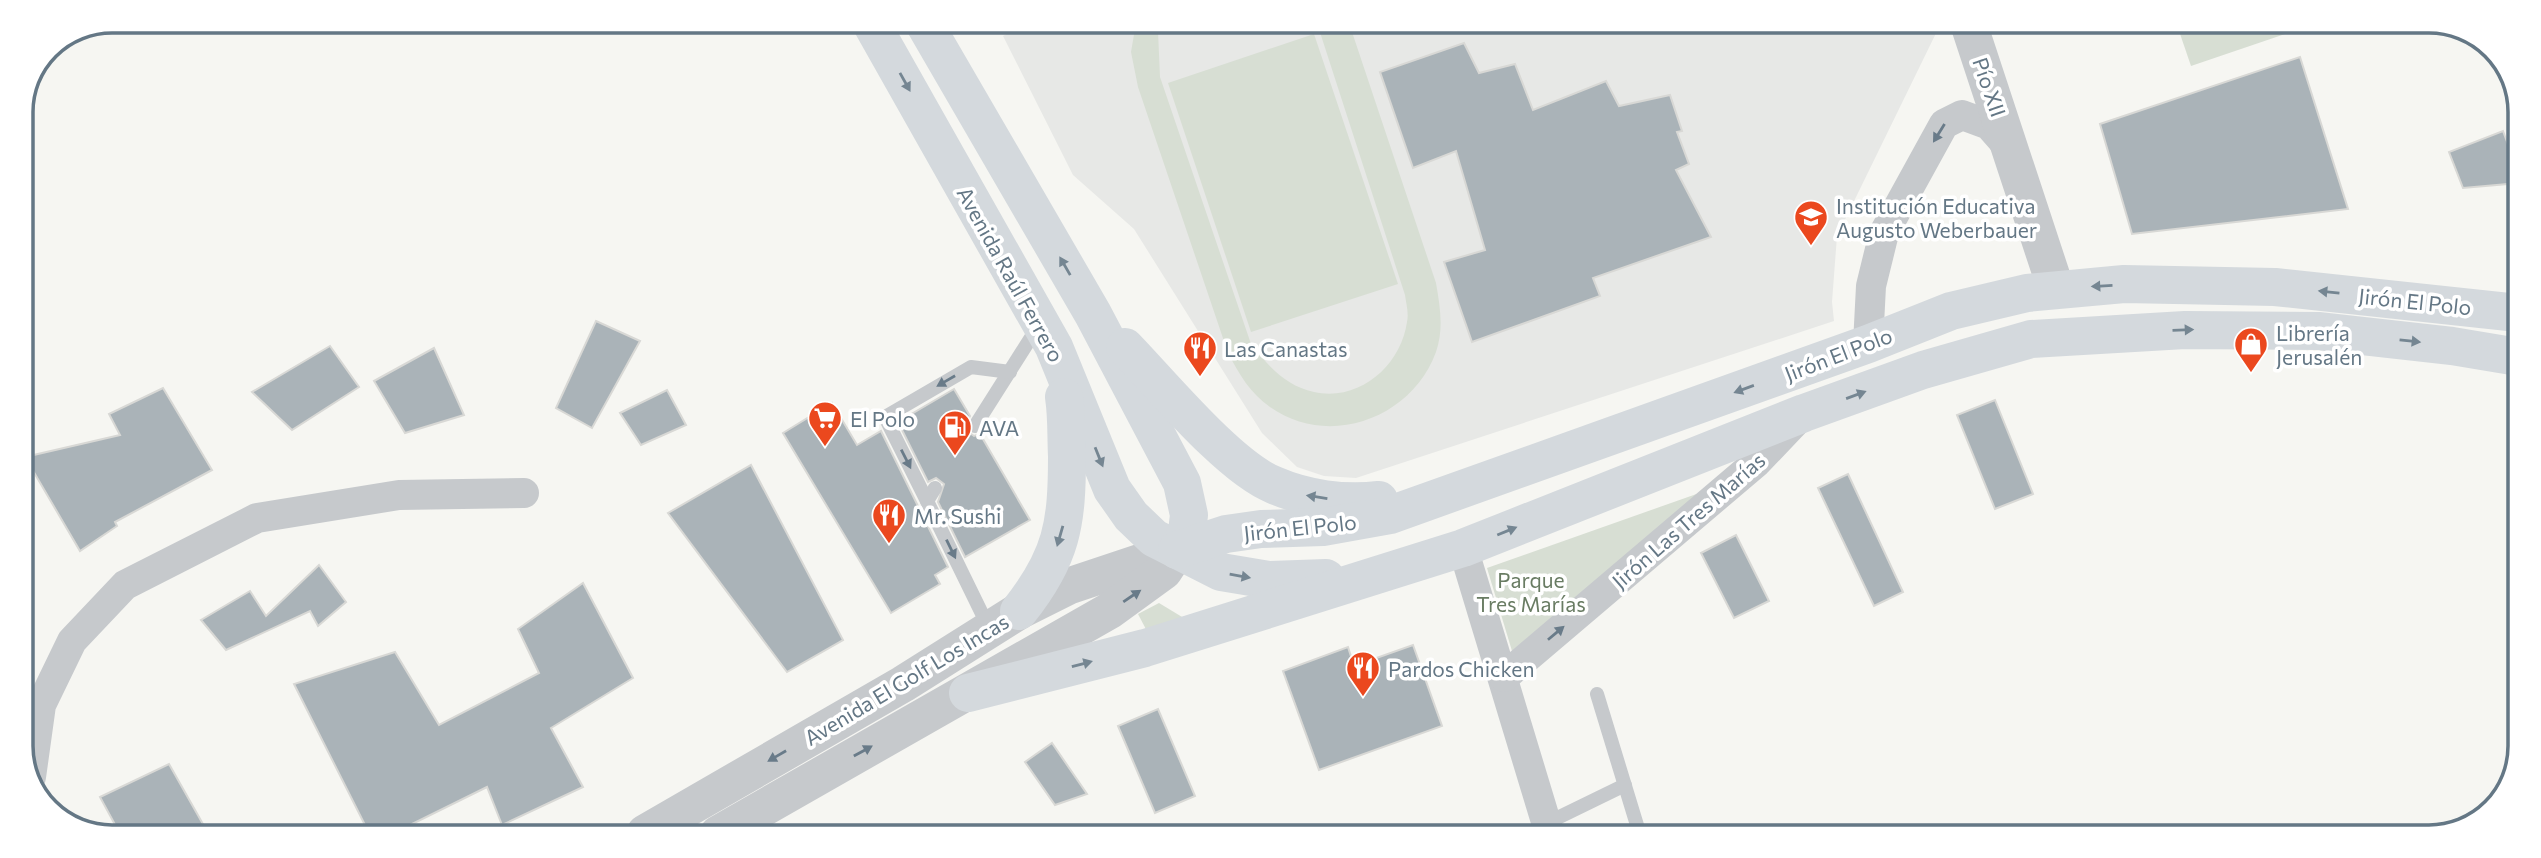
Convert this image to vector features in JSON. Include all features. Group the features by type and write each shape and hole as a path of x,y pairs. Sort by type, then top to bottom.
{"main road":[{"name":"Avenida Raúl Ferrero","path":"877,33 1047,335 1112,489 1138,524 1154,538 1221,572 1269,580 1372,576"},
{"path":"930,33 1093,314 1182,483 1189,515 1187,532 1178,550"},
{"name":"Jirón El Polo","path":"1178,550 1238,533 1323,527 1390,515 1551,459 1975,303 2056,289 2124,284 2275,287 2508,312"},
{"path":"1093,314 1214,440 1250,471 1272,485 1315,499 1376,501 1551,459"},
{"name":"Jirón El Polo","path":"1372,576 1463,548 1804,413 1998,346 2031,339 2185,330 2318,331 2452,346 2508,355"},
{"path":"1004,620 1050,566 1063,530 1067,493 1066,412 1047,335"},
{"path":"968,694 1145,648 1372,576"}],"street":[{"name":"Pío XII","path":"1972,33 2056,289"},
{"name":"Pío XII","path":"1868,344 1871,286 1884,233 1944,124 1962,115 1989,125 2011,150"},
{"name":"Jirón Las Tres Marías","path":"1504,677 1757,462 1804,413"},
{"path":"33,706 72,641 125,585 257,518 400,495 524,493"},
{"path":"1463,548 1547,825"},
{"name":"Avenida El Golf Los Incas","path":"659,825 903,684 1004,620 1069,586 1178,550"},
{"path":"968,694 1147,586 1164,571 1178,550"},
{"name":"Avenida El Golf Los Incas","path":"734,825 968,694"}],"lane":[{"path":"975,426 1010,372 1047,335"},
{"path":"1004,620 885,417 971,367 1010,372"},
{"path":"1597,694 1637,825"},
{"path":"1555,825 1625,785"}],"shaded area":[{"path":"1009,33 1936,33 1837,236 1832,302 1834,321 1356,478 1324,476 1297,467 1262,433 1134,229 1073,175 1003,36"}],"green space":[{"path":"1134,33 1158,33 1160,77 1251,344 1286,380 1304,389 1331,394 1362,386 1376,377 1396,352 1408,319 1405,295 1320,33 1352,33 1436,283 1441,326 1436,352 1424,375 1408,394 1388,409 1366,420 1342,425 1317,425 1293,419 1270,407 1251,389 1228,353 1138,87 1131,52"},
{"path":"2180,33 2288,33 2191,66"},
{"path":"1314,34 1398,284 1251,332 1168,83"},
{"name":"Parque Tres Marías","path":"1705,491 1512,651 1487,568"},
{"path":"1159,603 1192,623 1149,635 1138,614"}],"building":[{"path":"1464,43 1479,73 1515,64 1533,110 1606,81 1619,106 1670,95 1682,131 1677,132 1689,164 1676,170 1711,237 1593,278 1600,296 1472,342 1444,262 1485,250 1456,151 1413,168 1380,72"},
{"path":"2300,57 2348,209 2132,234 2100,124"},
{"path":"2503,131 2508,144 2508,184 2463,188 2449,152"},
{"path":"596,321 640,341 592,428 556,408"},
{"path":"330,346 359,387 292,430 252,392"},
{"path":"434,348 464,415 405,433 374,381"},
{"path":"163,388 212,470 115,522 117,526 80,551 33,471 33,455 120,435 109,414"},
{"name":"AVA","path":"954,389 970,416 965,425 967,431 974,436 980,434 1030,520 965,557 938,502 944,484 936,478 928,482 898,422"},
{"path":"667,390 686,425 641,445 620,413"},
{"path":"1995,400 2033,494 1995,509 1957,415"},
{"path":"832,403 857,445 881,431 948,567 935,575 940,584 891,613 783,433"},
{"path":"751,465 843,640 787,672 668,513"},
{"path":"1848,474 1903,592 1874,606 1818,488"},
{"path":"1736,535 1769,601 1734,618 1701,553"},
{"path":"319,565 346,602 318,626 310,611 226,650 201,620 250,591 266,616"},
{"path":"583,583 633,678 551,728 583,787 502,825 487,787 410,825 365,825 294,684 395,652 439,725 539,673 518,629"},
{"name":"Pardos Chicken","path":"1413,645 1442,726 1319,770 1283,671 1348,647 1354,666"},
{"path":"1158,709 1195,796 1155,813 1118,726"},
{"path":"1052,743 1087,794 1055,805 1025,762"},
{"path":"169,764 203,825 115,825 100,797"}],"place":[{"name":"Institución Educativa Augusto Weberbauer","path":"1811,247"},
{"name":"Librería Jerusalén","path":"2251,374"},
{"name":"Las Canastas","path":"1200,378"},
{"name":"El Polo","path":"825,448"},
{"name":"AVA","path":"955,457"},
{"name":"Mr. Sushi","path":"889,545"},
{"name":"Pardos Chicken","path":"1363,698"}]}
